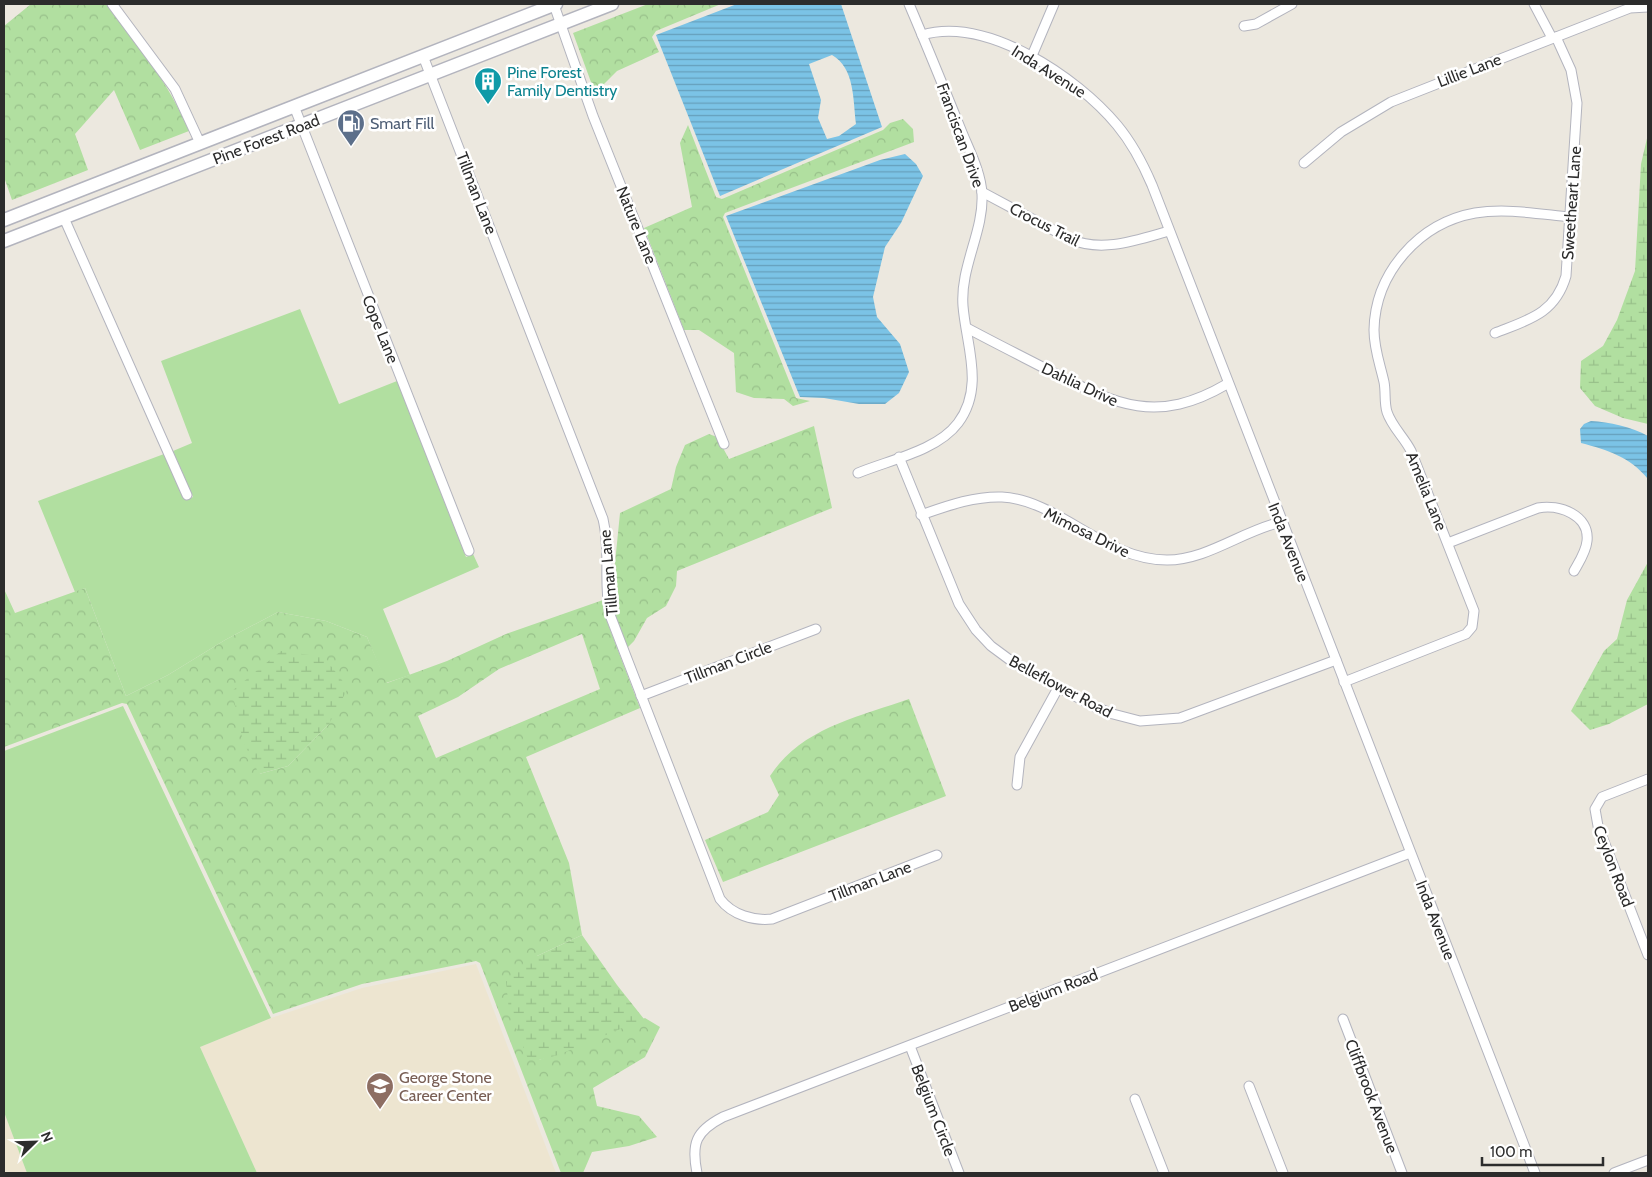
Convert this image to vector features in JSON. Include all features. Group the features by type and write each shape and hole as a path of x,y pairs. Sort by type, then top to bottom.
{"main road":[{"name":"Pine Forest Road","path":"4,220 555,4"},
{"name":"Pine Forest Road","path":"4,242 612,4"}],"street":[{"path":"112,4 175,89 200,144"},
{"name":"Nature Lane","path":"555,4 593,116 724,444"},
{"name":"Franciscan Drive","path":"858,472 910,454 936,442 955,426 962,416 970,396 973,371 963,306 964,280 982,204 982,192 969,151 909,4"},
{"path":"1031,58 1054,4"},
{"path":"1244,26 1256,24 1292,4"},
{"name":"Sweetheart Lane","path":"1495,333 1535,317 1548,308 1558,296 1567,271 1577,103 1571,70 1534,4"},
{"name":"Lillie Lane","path":"1304,162 1348,127 1391,102 1630,8 1648,7"},
{"name":"Inda Avenue","path":"922,35 938,30 975,34 1001,42 1031,58 1076,86 1104,110 1131,143 1146,170 1227,384 1535,1173"},
{"name":"Tillman Lane","path":"423,56 603,519 608,548 607,594 610,615 720,899 727,907 744,916 758,920 772,919 937,855"},
{"name":"Cope Lane","path":"294,106 469,552"},
{"name":"Crocus Trail","path":"982,192 1070,240 1086,245 1110,245 1169,231"},
{"name":"Amelia Lane","path":"1344,682 1470,631 1474,621 1474,610 1412,451 1396,429 1387,412 1384,383 1375,344 1375,321 1381,293 1397,263 1413,244 1428,232 1453,219 1476,213 1498,211 1570,217"},
{"path":"64,218 187,495"},
{"name":"Dahlia Drive","path":"967,328 1087,390 1118,403 1148,407 1175,404 1200,397 1227,384"},
{"name":"Belleflower Road","path":"899,457 921,515 959,604 976,630 991,646 1014,664 1058,688 1121,717 1150,721 1170,720 1204,711 1336,660"},
{"name":"Mimosa Drive","path":"921,515 974,499 1010,498 1031,504 1133,555 1167,560 1210,550 1252,530 1281,522"},
{"path":"1448,543 1538,508 1554,506 1572,512 1583,526 1587,535 1585,550 1574,571"},
{"name":"Tillman Circle","path":"641,696 816,629"},
{"path":"1017,785 1017,765 1020,757 1058,688"},
{"name":"Ceylon Road","path":"1648,779 1606,795 1597,804 1595,810 1598,826 1648,955"},
{"name":"Belgium Road","path":"697,1173 695,1145 700,1134 723,1117 1410,853"},
{"name":"Cliffbrook Avenue","path":"1343,1019 1402,1173"},
{"name":"Belgium Circle","path":"910,1046 959,1173"},
{"path":"1249,1086 1283,1173"},
{"path":"1136,1100 1164,1173"},
{"path":"1614,1173 1648,1160"}],"shaded area":[{"name":"George Stone Career Center","path":"476,964 556,1173 257,1173 200,1047 271,1018 362,988"},
{"path":"4,1112 27,1173 4,1173"}],"green space":[{"path":"31,4 106,4 162,81 181,113 189,131 140,150 114,90 75,134 88,170 12,200 4,177 4,26"},
{"path":"648,4 721,4 656,31 652,37 659,52 617,71 595,93 573,33"},
{"path":"903,119 913,129 914,142 725,213 723,217 796,398 810,401 793,406 784,399 754,398 736,392 734,353 699,330 684,330 644,228 692,207 680,143 688,125 716,197 722,199 883,130 890,123"},
{"path":"1648,134 1648,424 1623,418 1595,406 1580,388 1581,361 1603,346 1617,320 1635,271 1641,164"},
{"path":"300,309 339,404 397,381 466,557 473,554 479,567 383,609 410,675 386,683 367,637 326,621 278,612 225,640 168,675 126,696 85,588 75,592 38,501 164,454 185,500 193,497 173,451 192,443 161,361"},
{"path":"814,426 832,508 677,571 676,586 666,606 647,618 634,641 627,648 614,614 612,597 618,595 615,563 620,513 671,489 676,467 685,445 709,434 717,437 729,459"},
{"path":"1648,562 1648,704 1609,724 1590,730 1571,711 1604,651 1617,639 1627,600"},
{"path":"85,588 126,696 168,675 225,640 278,612 326,621 367,637 387,683 447,661 506,634 603,600 608,624 640,708 526,757 569,863 582,935 537,956 539,1060 645,1018 660,1027 645,1057 593,1088 597,1106 639,1116 657,1137 629,1146 592,1152 583,1173 561,1173 480,963 476,961 362,984 273,1014 127,704 122,703 4,747 4,589 15,613","holes":["582,634 600,689 436,758 418,716 458,697 499,669","329,724 288,766 259,774"]},
{"path":"281,651 324,657 348,688 329,724 288,766 259,774 243,741 232,691"},
{"path":"909,699 946,796 723,882 705,840 768,812 779,795 770,776 783,760 798,746 832,726"},
{"path":"123,706 271,1018 200,1047 257,1173 27,1173 4,1112 4,751"},
{"path":"582,935 617,985 644,1019 558,1055 539,1060 528,1059 509,1011 506,981 537,956"}],"water":[{"path":"737,4 841,4 882,127 720,196 656,35","holes":["832,55 840,61 849,76 856,124 839,136 827,139 818,118 821,100 809,64"]},
{"path":"905,154 916,164 923,176 901,223 885,247 873,297 877,317 900,344 909,372 899,393 885,404 859,404 824,398 800,397 726,216 880,160"},
{"path":"1591,421 1620,426 1648,436 1648,479 1634,465 1618,455 1581,443 1580,429 1584,424"}],"place":[{"name":"Pine Forest Family Dentistry","path":"488,105"},
{"name":"Smart Fill","path":"351,147"},
{"name":"George Stone Career Center","path":"380,1110"}]}
